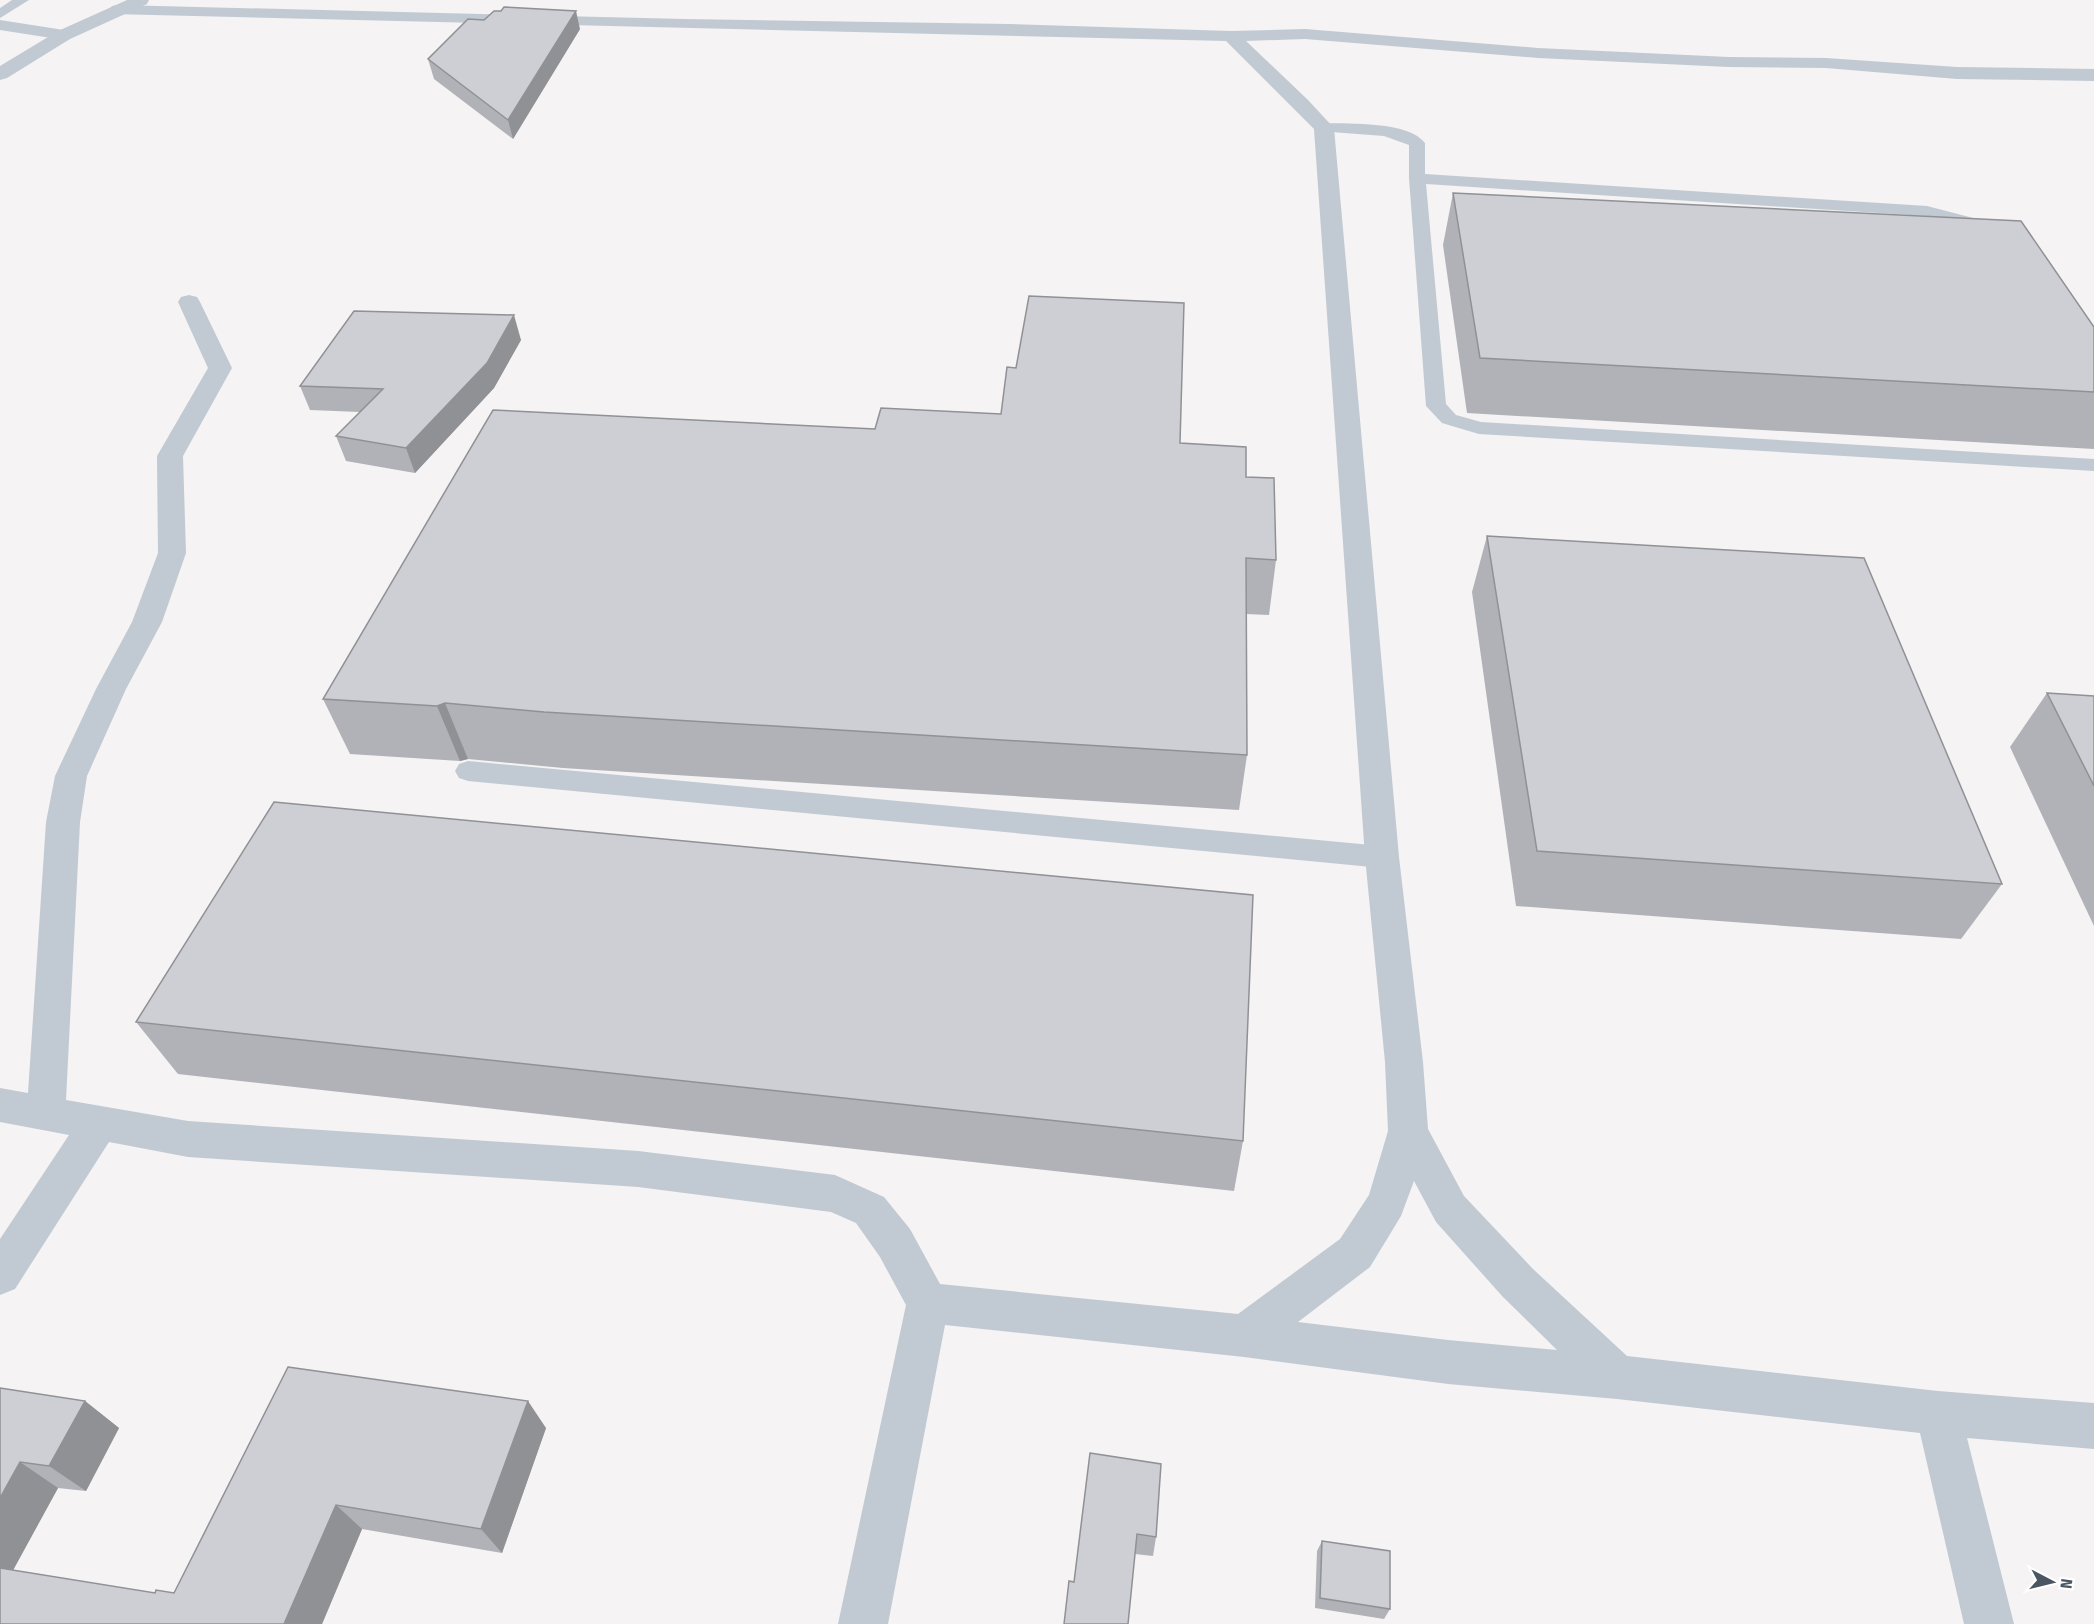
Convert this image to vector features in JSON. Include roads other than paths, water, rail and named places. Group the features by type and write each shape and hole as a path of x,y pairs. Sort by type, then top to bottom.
{"street":[{"path":"0,74 64,35 141,0"},
{"path":"118,10 685,24 1009,29 1231,36 1305,34 1538,53 1729,62 1826,63 1957,72 2094,75"},
{"path":"0,25 64,35"},
{"path":"1231,36 1262,68 1297,97 1324,128 1382,857 1408,1131 1387,1203 1355,1252 1244,1336"},
{"path":"46,1113 63,822 71,776 111,689 147,622 172,553 171,456 220,368 189,302"},
{"path":"0,1105 99,1125 188,1139 638,1169 835,1194 870,1210 895,1243 928,1303 863,1624"},
{"path":"0,1275 99,1125"},
{"path":"1408,1131 1450,1209 1518,1283 1617,1377"},
{"path":"928,1303 1244,1336 1448,1362 1617,1377 1938,1413 2094,1426"},
{"path":"1938,1413 1989,1624"}],"lane":[{"path":"0,14 22,0"},
{"path":"1324,128 1392,132 1407,136 1417,143 1416,178 1436,405 1449,419 1479,428 2094,465"},
{"path":"1416,178 1927,211 1971,223 1999,244"},
{"path":"468,771 1382,857"}]}
